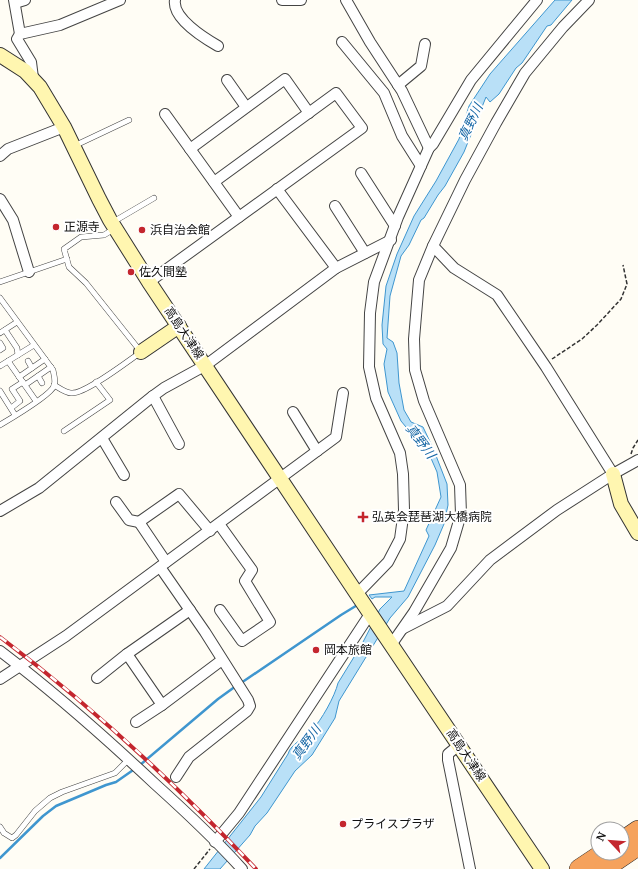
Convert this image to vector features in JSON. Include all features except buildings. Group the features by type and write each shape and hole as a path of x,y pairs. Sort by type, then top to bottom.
{"highway":[{"path":"604,869 638,846"},
{"path":"579,869 591,861"}],"main road":[{"name":"高島大津線","path":"0,55 25,71 40,87 64,127 99,199 114,226 149,282 542,869"},
{"path":"141,352 179,326"},
{"path":"613,474 622,504 638,533"}],"street":[{"path":"20,34 60,25 120,0"},
{"path":"175,0 174,3 177,11 186,23 203,37 218,46"},
{"path":"282,0 301,0"},
{"path":"346,0 370,42 398,85 429,148"},
{"path":"357,594 388,562 400,539 404,510 403,474 400,453 376,398 369,368 370,313 374,282 395,226 429,148 433,144 471,80 536,0"},
{"path":"390,643 414,612 451,548 461,514 460,485 424,401 416,370 414,339 418,280 433,246 492,129 525,73 563,27 589,0"},
{"path":"18,1 20,34 17,39 31,62 32,78"},
{"path":"342,42 384,94 402,136 421,166"},
{"path":"398,85 421,66 425,44"},
{"path":"190,149 285,79 309,113"},
{"path":"226,80 246,107"},
{"path":"149,282 362,128 336,93 214,182"},
{"path":"165,114 239,217"},
{"path":"0,156 8,149 64,127"},
{"path":"361,173 395,226"},
{"path":"277,190 336,268"},
{"path":"0,199 13,220 29,272"},
{"path":"335,206 365,253"},
{"path":"0,511 39,488 153,396 164,388 206,366 336,268 391,240"},
{"path":"433,246 454,268 497,295 546,366 613,474"},
{"path":"0,679 66,636 336,437 343,393"},
{"path":"153,396 179,444"},
{"path":"293,412 317,451"},
{"path":"102,438 124,475"},
{"path":"402,629 447,606 490,560 557,510 613,474 635,462"},
{"path":"116,502 129,520 139,522 179,494 210,530"},
{"path":"139,522 190,610 248,700 250,706 247,711 189,757 176,777"},
{"path":"219,524 252,570 245,581 270,622 242,641 220,610"},
{"path":"97,678 127,654 190,610"},
{"path":"217,844 370,614"},
{"path":"0,651 82,717 184,811 240,867"},
{"path":"127,654 162,705"},
{"path":"136,722 162,705 222,660"},
{"path":"459,745 448,754 448,760 470,869"}],"lane":[{"path":"73,146 129,120"},
{"path":"54,385 71,394 78,393 141,352 86,283 69,267 64,249 81,237 104,235 114,226 154,198"},
{"path":"0,282 67,259"},
{"path":"0,298 53,370 54,385 48,394 0,425"},
{"path":"17,322 2,331 17,348 18,355"},
{"path":"0,343 3,348 0,350"},
{"path":"0,366 34,345"},
{"path":"19,377 45,359"},
{"path":"8,361 36,402"},
{"path":"28,362 32,368"},
{"path":"11,408 20,401 12,389 38,376 51,367"},
{"path":"38,376 42,383"},
{"path":"64,431 110,400 96,382"},
{"path":"0,391 15,415"},
{"path":"0,827 4,833 12,838 35,811 50,798 115,772 129,760"}],"path":[{"path":"546,366 550,361 582,339 597,325 620,299 627,284 623,265"},
{"path":"635,462 631,456 638,440"},
{"path":"194,869 217,844"}],"water":[{"name":"真野川","path":"555,0 572,0 551,25 547,26 499,94 490,102 486,97 464,152 445,186 424,218 421,220 409,245 401,256 390,296 387,338 393,342 397,353 399,383 404,410 411,422 423,427 447,484 448,505 444,524 435,545 408,597 390,618 339,701 335,718 312,755 295,771 267,813 220,869 204,869 261,797 292,747 316,726 331,701 338,683 362,644 380,609 392,597 375,597 372,599 369,595 404,591 429,536 426,530 441,497 437,472 430,456 401,421 388,392 384,364 387,349 383,344 382,325 386,286 397,254 414,216 436,181 459,139 469,106 490,74"}],"waterway":[{"path":"241,683 359,604"},
{"path":"140,765 218,699 236,686"},
{"path":"0,858 43,816 56,806 116,782 136,768"}],"railway":[{"path":"0,637 68,691 133,747 226,837 256,869"}],"place":[{"name":"正源寺","path":"56,227"},
{"name":"浜自治会館","path":"142,230"},
{"name":"佐久間塾","path":"131,272"},
{"name":"弘英会琵琶湖大橋病院","path":"363,517"},
{"name":"岡本旅館","path":"316,650"},
{"name":"プライスプラザ","path":"343,824"}]}
